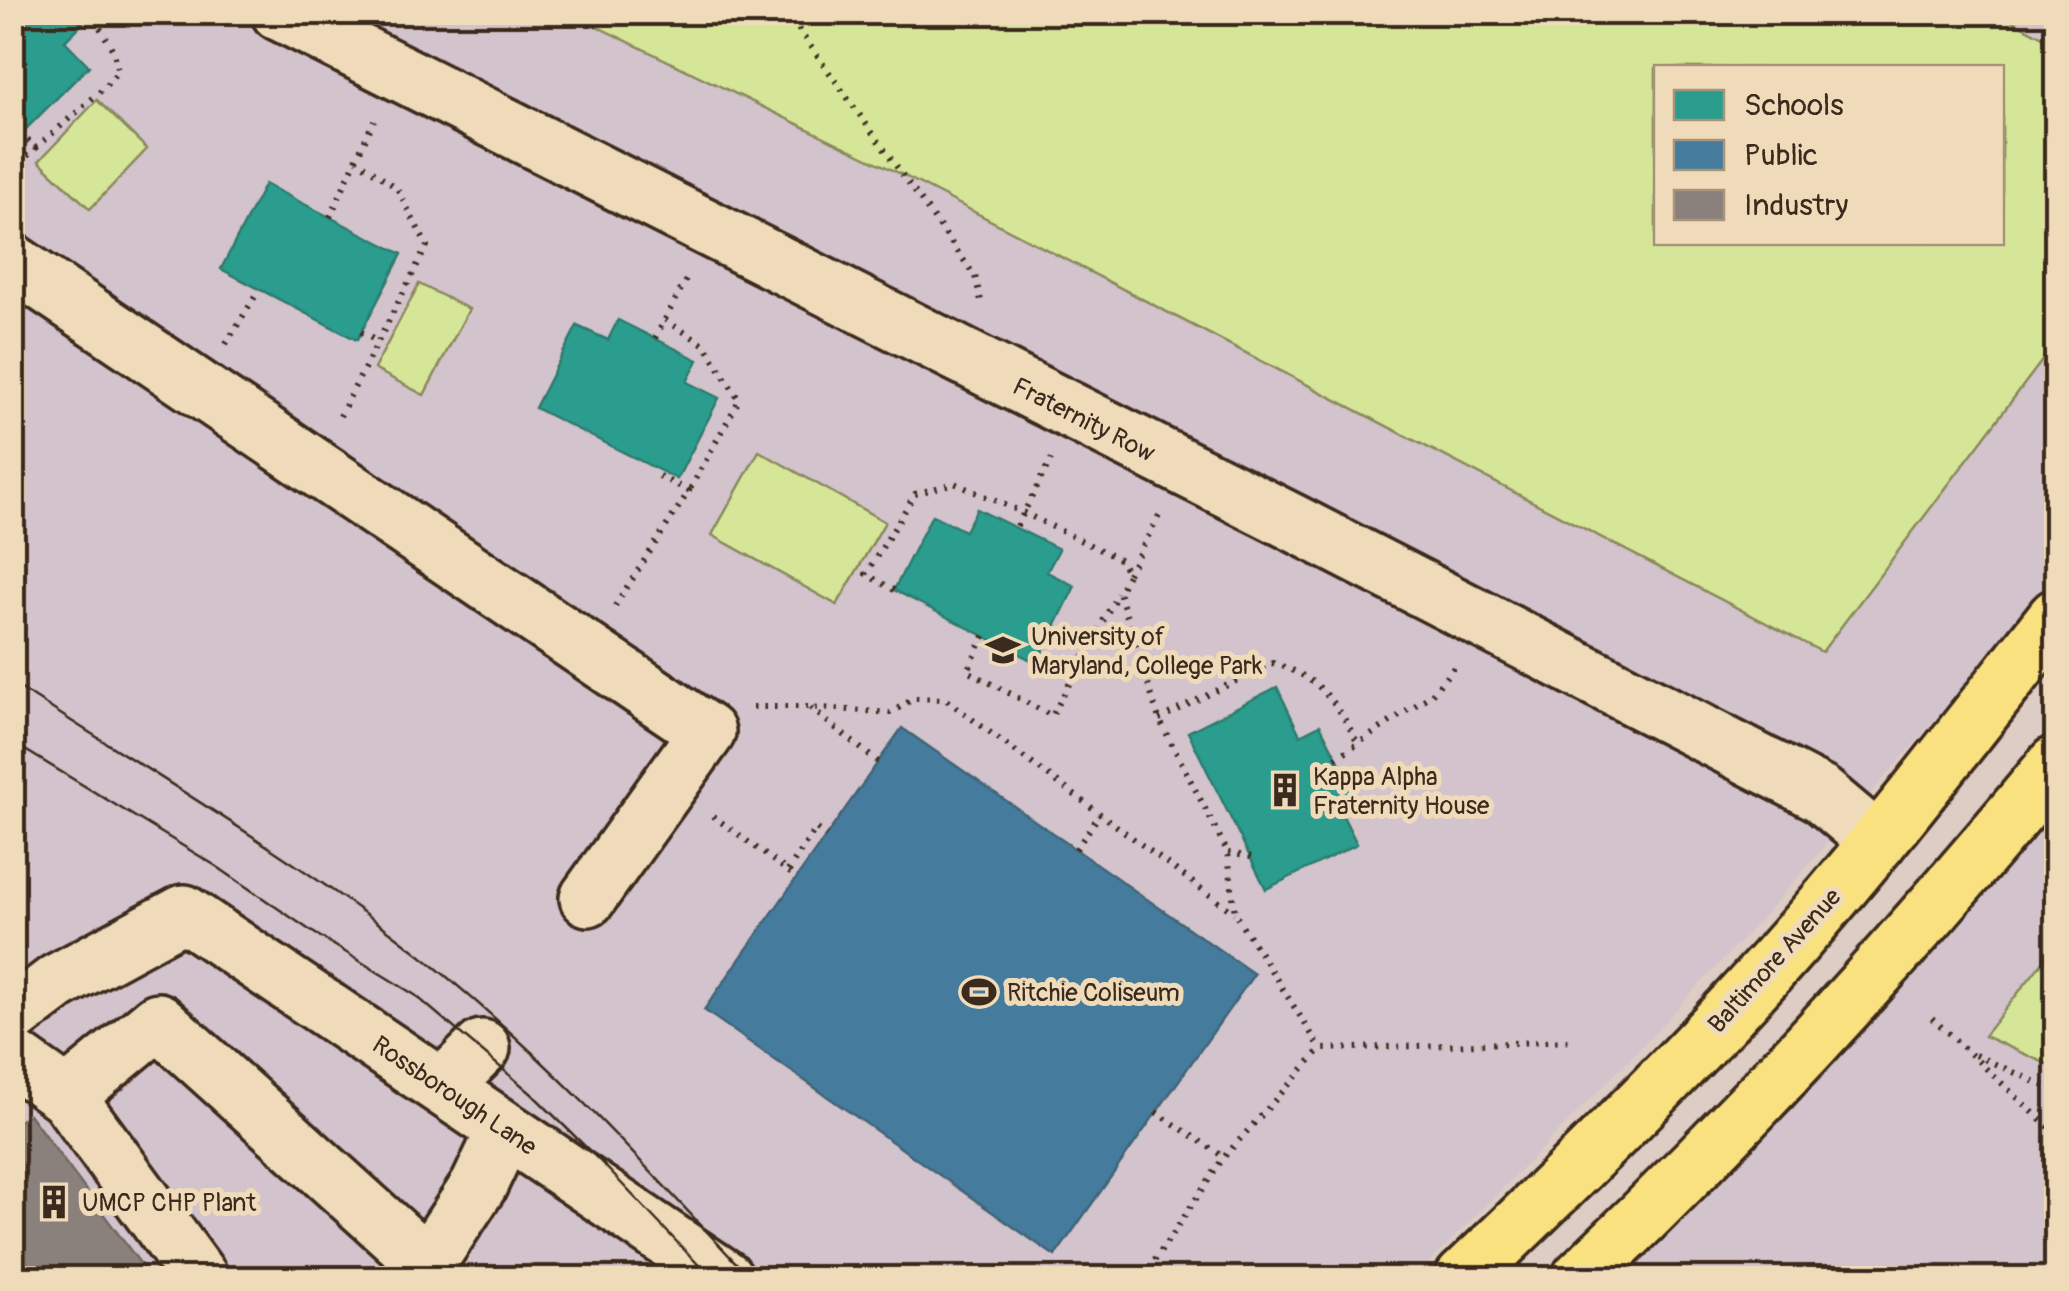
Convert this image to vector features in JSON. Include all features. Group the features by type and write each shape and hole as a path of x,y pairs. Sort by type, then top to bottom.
{"main road":[{"name":"Baltimore Avenue","path":"1463,1278 1588,1159 1738,1003 1878,842 2056,617"},
{"path":"1580,1278 1737,1123 1880,970 2056,764"}],"street":[{"name":"Fraternity Row","path":"280,12 1821,794 1878,842"},
{"path":"12,262 707,732 588,898"},
{"name":"Rossborough Lane","path":"12,1016 57,982 184,913 725,1278"},
{"path":"67,1096 158,1022 429,1271 479,1185 505,1130"},
{"path":"443,1087 482,1048"},
{"path":"12,1058 67,1096 200,1278"}],"path":[{"path":"12,170 118,70 114,52 91,12"},
{"path":"786,12 974,276 1000,377"},
{"path":"330,217 374,119"},
{"path":"12,126 36,148"},
{"path":"314,466 428,246 397,188 356,160"},
{"path":"655,338 686,280"},
{"path":"587,649 689,491 739,400 705,345 664,320"},
{"path":"361,332 378,342"},
{"path":"1017,526 1049,464"},
{"path":"658,469 656,476 689,491"},
{"path":"894,590 866,574 915,494 954,484 1122,560 1128,575"},
{"path":"984,636 968,672 1052,716 1158,519"},
{"path":"1119,592 1158,719 1228,852 1235,914"},
{"path":"1158,719 1272,663 1298,670 1338,704 1358,742"},
{"path":"1336,758 1431,696"},
{"path":"754,707 890,713 915,698 944,699 1235,914 1321,1049"},
{"path":"810,708 878,762"},
{"path":"703,809 797,878"},
{"path":"1076,849 1100,814"},
{"path":"788,871 816,828 826,836"},
{"path":"1228,852 1251,857"},
{"path":"12,928 21,923"},
{"path":"1932,1018 2054,1132 2056,1140"},
{"path":"1143,1278 1224,1157 1321,1049 1574,1041"},
{"path":"1968,1052 2056,1091"},
{"path":"1156,1112 1224,1157"}],"shaded area":[{"name":"University of Maryland, College Park","path":"12,13 2056,13 2056,575 1760,920 1625,1064 1414,1278 13,1278"},
{"path":"2056,803 2056,1278 1625,1278 1726,1179 1819,1078"}],"green space":[{"path":"569,13 1997,13 2056,44 2056,342 1822,652 903,175"},
{"path":"97,100 147,149 90,209 39,161"},
{"path":"419,284 469,309 424,395 374,369"},
{"path":"759,451 885,522 837,605 712,535"},
{"path":"2056,945 2056,1068 1984,1036"}],"building: Schools":[{"path":"12,12 72,12 83,23 65,41 89,66 25,130 12,118"},
{"path":"265,184 402,254 357,340 221,269"},
{"path":"618,320 698,360 687,382 719,398 677,479 535,408 577,326 608,340"},
{"path":"977,509 1059,549 1047,572 1075,586 1037,663 894,590 932,515 965,531"},
{"name":"Kappa Alpha Fraternity House","path":"1277,687 1300,735 1320,725 1357,797 1338,806 1357,844 1266,889 1188,732"}],"building: Public":[{"name":"Ritchie Coliseum","path":"902,728 1254,974 1055,1256 704,1010"}],"building: Industry":[{"name":"UMCP CHP Plant","path":"29,1114 151,1278 12,1278 12,1126"}],"tram line":[{"path":"12,683 294,864 435,967 576,1095 750,1278"},
{"path":"12,742 216,866 415,995 532,1094 711,1278"}],"place":[{"name":"University of Maryland, College Park","path":"1003,650"},
{"name":"Kappa Alpha Fraternity House","path":"1285,790"},
{"name":"Ritchie Coliseum","path":"979,992"},
{"name":"UMCP CHP Plant","path":"54,1202"}]}
